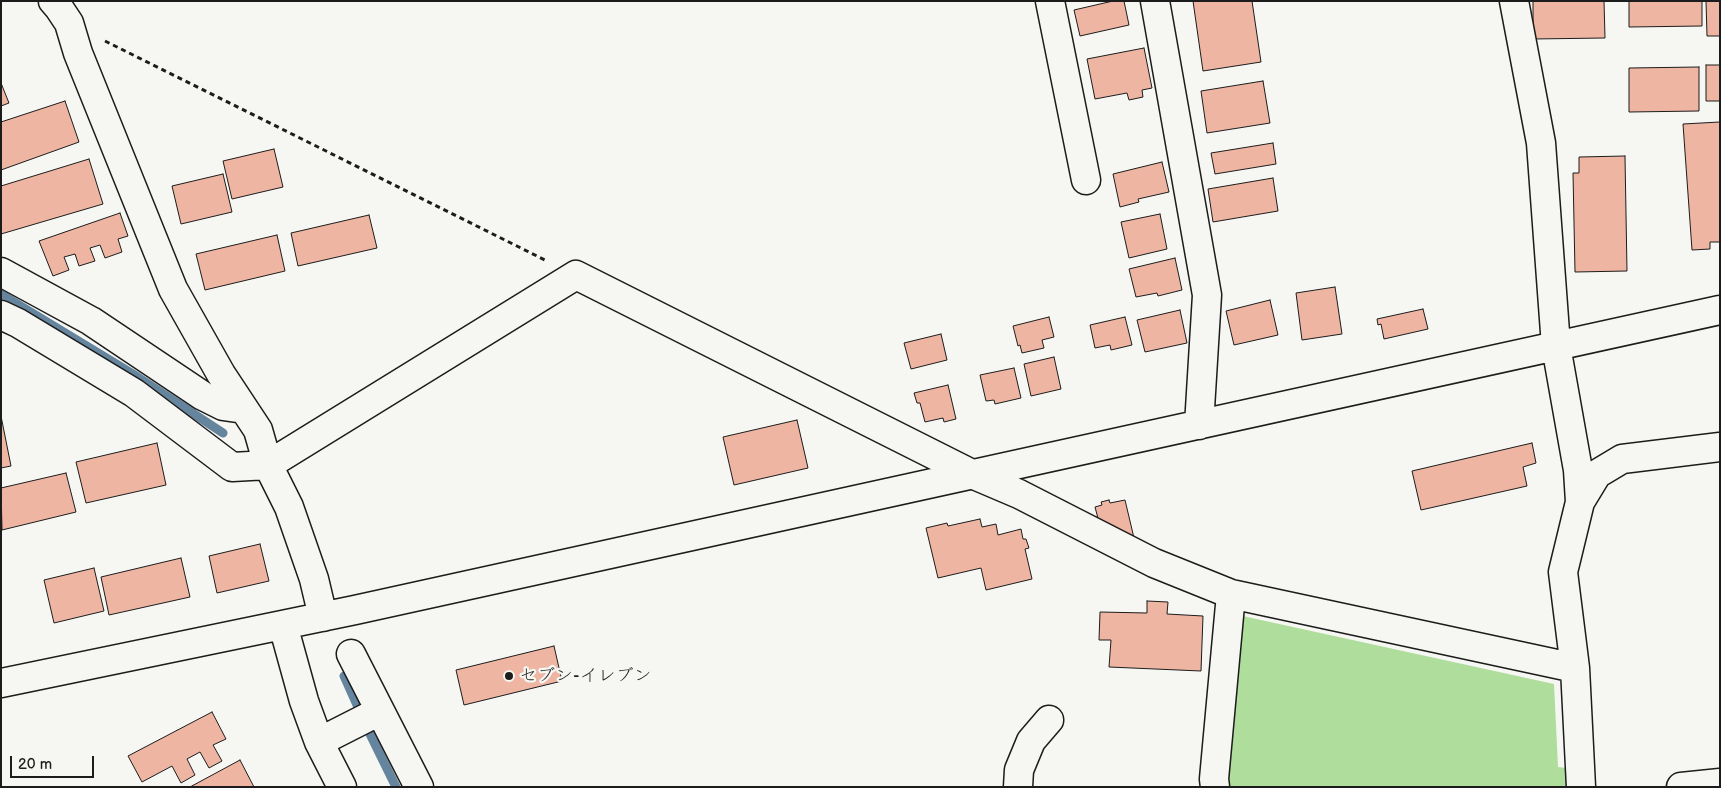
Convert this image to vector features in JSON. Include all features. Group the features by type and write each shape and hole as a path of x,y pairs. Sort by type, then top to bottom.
{"street":[{"path":"1050,1 1086,180"},
{"path":"1155,1 1207,295 1199,425"},
{"path":"1514,1 1541,143 1556,346 1578,470 1580,502 1563,572 1575,668 1582,787"},
{"path":"61,12 173,289 221,374 258,430 268,465 289,507 314,579 323,617"},
{"path":"1,272 92,321 202,396 224,406 244,409"},
{"path":"1,315 18,323 134,393 232,467 268,465 576,275 972,474 1019,494 1154,563 1231,594 1575,668"},
{"path":"1,683 323,617 1720,310"},
{"path":"1580,502 1597,474 1622,460 1720,448"},
{"path":"1215,787 1214,779 1231,594"},
{"path":"283,625 304,702 319,742 342,787"},
{"path":"351,654 369,717 419,787"},
{"path":"319,742 369,717"},
{"path":"1018,787 1018,770 1031,742 1049,720"},
{"path":"1681,787 1720,783"}],"path":[{"path":"61,12 576,275"}],"green space":[{"path":"1238,615 1554,684 1558,767 1567,768 1567,787 1227,787"}],"building":[{"path":"1113,1 1124,1 1129,25 1080,36 1074,10"},
{"path":"1193,1 1252,1 1261,62 1203,71"},
{"path":"1533,1 1604,1 1605,38 1533,39"},
{"path":"1629,1 1702,1 1702,26 1629,27"},
{"path":"1706,1 1720,1 1720,36 1707,36"},
{"path":"1144,48 1152,88 1142,90 1143,97 1129,100 1127,93 1095,99 1087,59"},
{"path":"1706,65 1720,65 1720,101 1706,101"},
{"path":"1699,67 1699,111 1629,112 1629,68"},
{"path":"1263,81 1270,123 1207,133 1201,91"},
{"path":"1,83 9,103 1,106"},
{"path":"65,101 79,142 1,170 1,122"},
{"path":"1720,122 1720,242 1710,242 1710,249 1692,250 1683,124"},
{"path":"1273,143 1276,164 1215,174 1211,153"},
{"path":"274,149 283,187 232,199 223,161"},
{"path":"1625,156 1627,271 1575,272 1573,173 1579,173 1579,157"},
{"path":"89,159 103,204 1,234 1,186"},
{"path":"1162,162 1169,192 1138,199 1139,202 1120,207 1113,174"},
{"path":"223,174 232,212 181,224 172,186"},
{"path":"1273,178 1278,211 1213,222 1208,189"},
{"path":"120,213 128,236 118,239 122,252 105,258 100,245 90,248 95,261 79,266 75,254 64,257 69,270 53,276 39,241"},
{"path":"1160,214 1167,249 1129,258 1121,222"},
{"path":"369,215 377,248 298,266 291,233"},
{"path":"277,235 285,271 205,290 196,254"},
{"path":"1175,258 1182,290 1158,296 1157,293 1136,297 1129,269"},
{"path":"1335,287 1342,334 1302,340 1296,293"},
{"path":"1270,300 1278,335 1234,345 1226,311"},
{"path":"1423,309 1428,329 1384,339 1381,324 1378,325 1377,319"},
{"path":"1180,310 1187,343 1145,352 1137,320"},
{"path":"1049,317 1054,337 1042,340 1044,348 1022,353 1020,345 1018,346 1013,326"},
{"path":"1125,317 1132,345 1111,350 1110,345 1095,348 1090,325"},
{"path":"941,334 947,360 911,369 904,343"},
{"path":"1054,357 1061,389 1031,396 1024,364"},
{"path":"1014,368 1021,398 995,404 994,400 986,401 980,375"},
{"path":"948,385 956,419 944,422 943,418 925,422 920,403 917,403 914,393"},
{"path":"1,416 11,466 1,468"},
{"path":"797,420 808,468 734,485 723,437"},
{"path":"157,443 166,485 86,503 76,462"},
{"path":"1532,443 1536,463 1523,467 1527,486 1421,510 1412,471"},
{"path":"66,473 76,512 2,530 1,488"},
{"path":"1109,500 1110,503 1125,500 1134,538 1100,526 1095,507 1102,505 1101,502"},
{"path":"980,519 982,527 996,524 998,535 1021,529 1023,539 1026,539 1029,548 1025,549 1032,579 986,590 981,568 938,578 926,528 947,523 948,526"},
{"path":"260,544 269,581 217,593 209,556"},
{"path":"181,558 190,597 109,615 101,577"},
{"path":"94,568 104,611 54,623 44,580"},
{"path":"1147,601 1168,602 1167,614 1203,616 1201,671 1109,667 1111,640 1099,640 1100,612 1147,613"},
{"name":"セブン-イレブン","path":"554,646 562,681 464,705 456,670"},
{"path":"212,712 226,739 213,745 222,761 209,768 200,752 187,759 195,775 181,783 172,766 142,782 128,756"},
{"path":"240,760 254,787 190,787"}],"waterway":[{"path":"1,294 133,374 223,433"},
{"path":"344,676 396,787"}],"place":[{"name":"セブン-イレブン","path":"509,676"}]}
